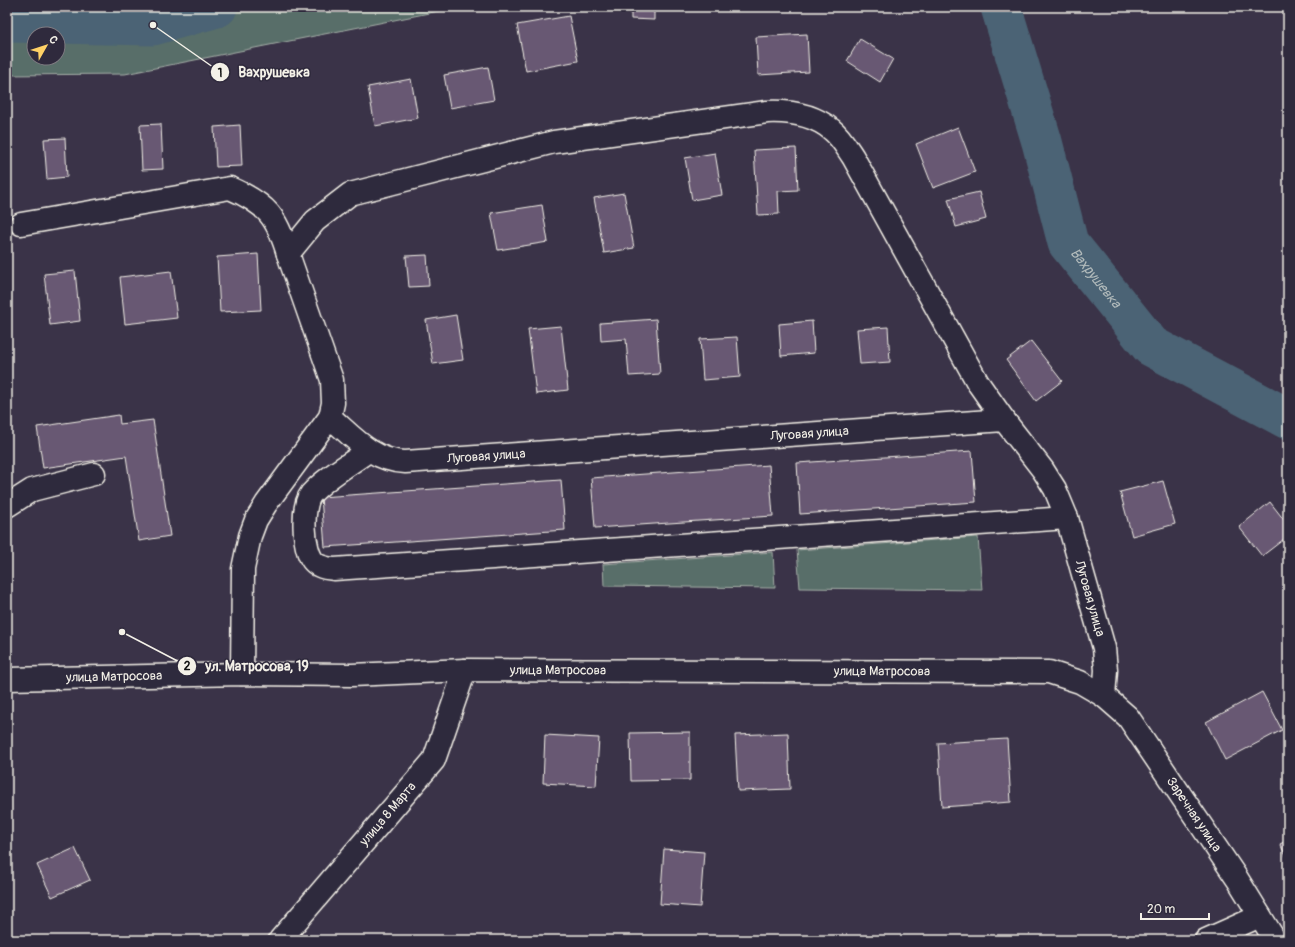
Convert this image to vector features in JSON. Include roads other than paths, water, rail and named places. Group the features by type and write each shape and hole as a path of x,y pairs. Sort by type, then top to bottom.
{"street":[{"path":"288,254 315,221 350,194 554,142 767,112 787,112 812,117 832,130 854,157 978,383 1004,420"},
{"path":"21,224 230,188 261,205 272,217 281,231 332,380 333,398 330,417 266,504 256,520 250,536 244,569 242,674"},
{"name":"Луговая улица","path":"330,417 368,451 386,460 405,462 1004,420 1044,470 1055,489 1067,518 1104,648 1106,670 1104,696"},
{"path":"368,451 319,487 307,502 305,513 307,551 316,564 324,568 334,569 1067,518"},
{"path":"7,506 32,490 94,474"},
{"name":"улица Матросова","path":"7,679 242,674 352,675 465,670 1048,672 1080,682 1104,696"},
{"name":"улица 8 Марта","path":"280,940 434,760 465,670"},
{"name":"Заречная улица","path":"1104,696 1128,717 1238,880 1275,940"},
{"path":"1206,940 1260,916"}],"waterway":[{"name":"Вахрушевка","path":"7,22 153,25 217,7"},
{"name":"Вахрушевка","path":"1001,7 1042,142 1068,243 1151,346 1288,419"}],"place":[{"name":"Вахрушевка","path":"153,25"},
{"name":"ул. Матросова, 19","path":"122,632"}]}
